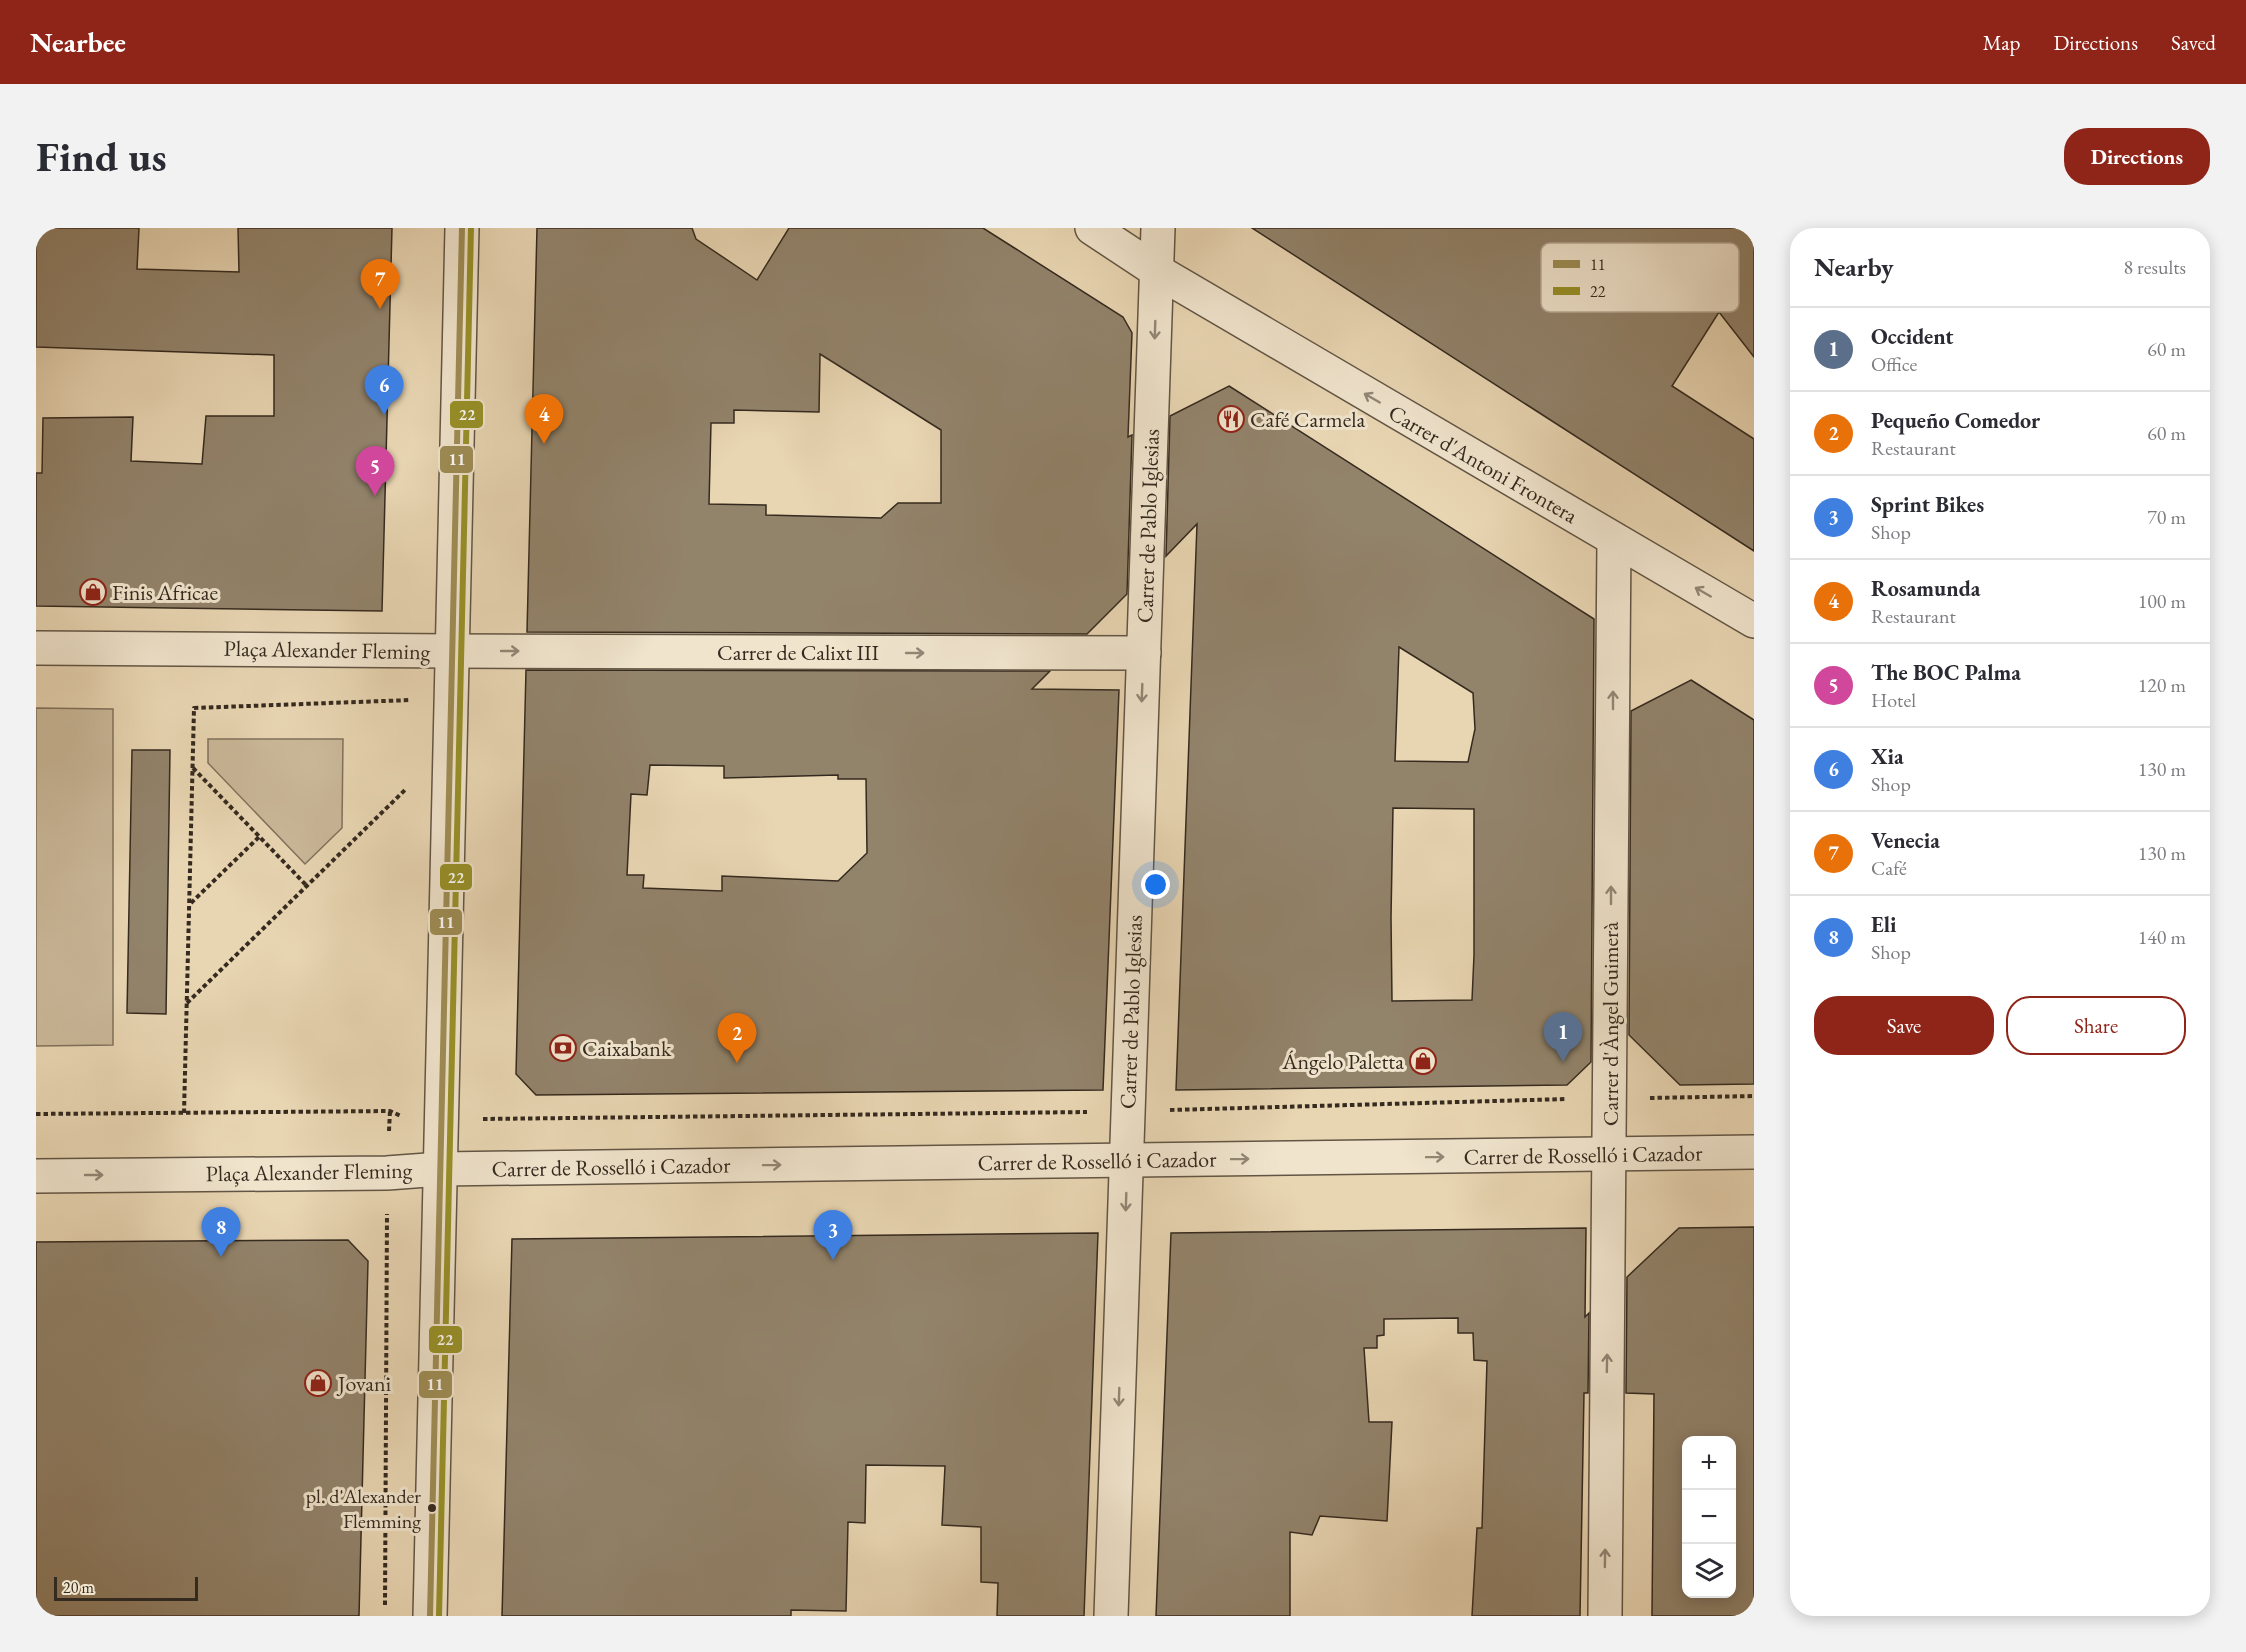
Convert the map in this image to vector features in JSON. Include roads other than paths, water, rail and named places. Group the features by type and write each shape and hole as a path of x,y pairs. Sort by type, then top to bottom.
{"street":[{"path":"452,651 462,228"},
{"name":"Carrer d'Antoni Frontera","path":"1092,228 1157,271 1754,621"},
{"name":"Carrer de Pablo Iglesias","path":"1111,1616 1158,228"},
{"name":"Carrer d'Àngel Guimerà","path":"1605,1616 1614,541"},
{"name":"Plaça Alexander Fleming","path":"36,648 452,651 440,1120 441,1169 387,1173 36,1176"},
{"name":"Carrer de Calixt III","path":"452,651 1144,653"},
{"name":"Carrer de Rosselló i Cazador","path":"441,1169 1754,1152"},
{"path":"430,1616 441,1169"}],"place":[{"name":"Venecia","path":"380,309"},
{"name":"Xia","path":"384,415"},
{"name":"Café Carmela","path":"1231,419"},
{"name":"Rosamunda","path":"544,444"},
{"name":"The BOC Palma","path":"375,496"},
{"name":"Finis Africae","path":"93,592"},
{"name":"Caixabank","path":"563,1048"},
{"name":"Ángelo Paletta","path":"1423,1061"},
{"name":"Occident","path":"1563,1062"},
{"name":"Pequeño Comedor","path":"737,1063"},
{"name":"Eli","path":"221,1257"},
{"name":"Sprint Bikes","path":"833,1260"},
{"name":"Jovani","path":"318,1383"},
{"name":"pl. d'Alexander Flemming","path":"432,1508"}]}
